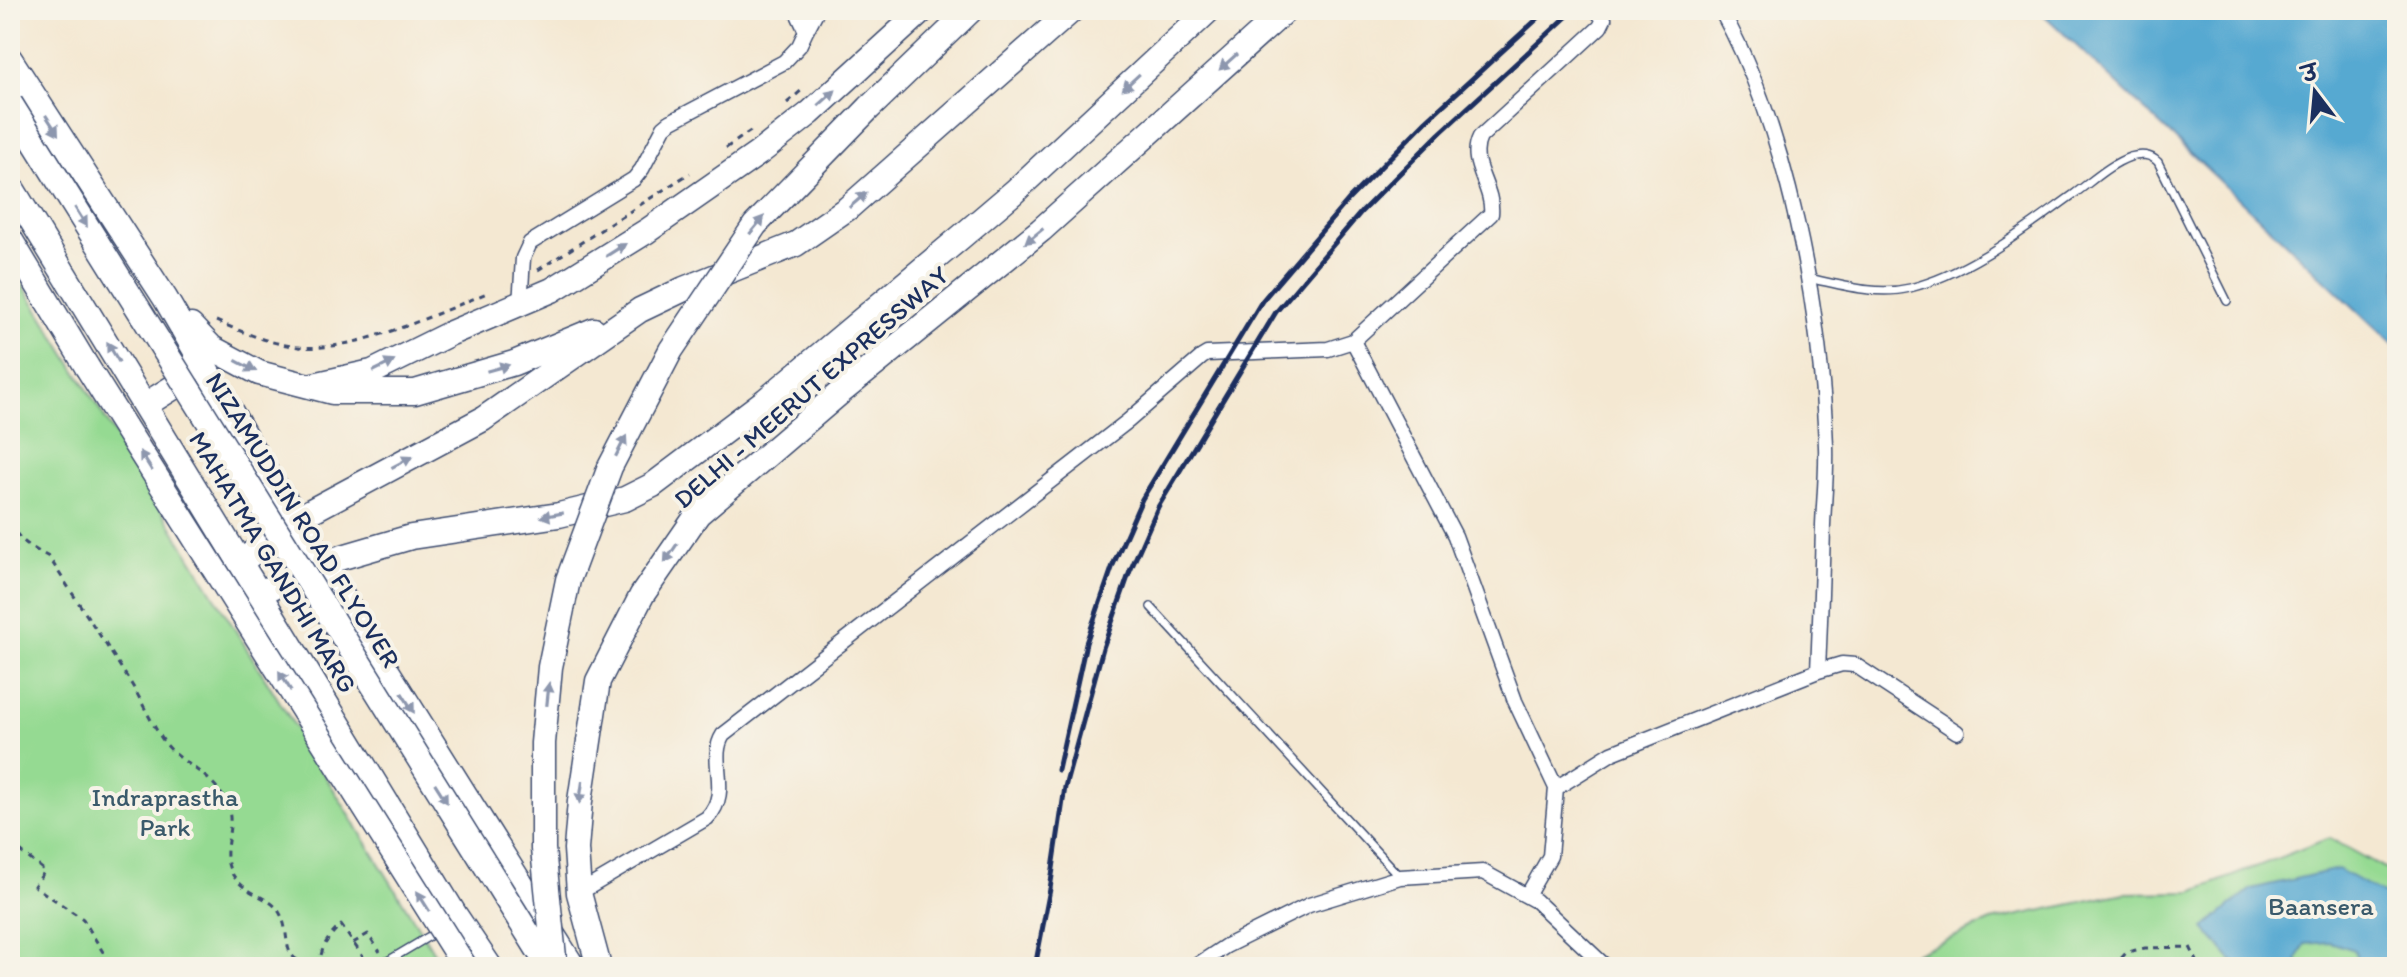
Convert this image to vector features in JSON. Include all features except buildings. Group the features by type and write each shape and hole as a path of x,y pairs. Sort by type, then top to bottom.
{"highway":[{"path":"309,386 372,372 451,333 552,290 647,231 759,153 810,113 923,10"},
{"path":"552,967 543,849 543,743 550,667 568,580 610,467 671,350 755,225 869,108 971,10"},
{"path":"165,298 212,348 259,373 332,392 415,392 514,363 796,244 848,208 1072,10"},
{"name":"DELHI - MEERUT EXPRESSWAY","path":"260,593 322,563 411,537 559,515 625,499 653,485 766,400 961,237 1209,10"},
{"name":"DELHI - MEERUT EXPRESSWAY","path":"599,967 579,893 576,849 598,681 642,595 698,514 842,391 1041,230 1286,10"},
{"path":"10,59 165,298 268,476 298,518 322,563 573,967"},
{"name":"NIZAMUDDIN ROAD FLYOVER","path":"10,103 552,967"},
{"name":"MAHATMA GANDHI MARG","path":"10,185 490,967"},
{"path":"10,239 87,367 465,967"},
{"path":"241,562 298,518 483,419 640,310"},
{"path":"145,405 177,385 188,374 198,355"}],"street":[{"path":"796,10 806,31"},
{"path":"520,305 523,258 530,243 634,179 670,122 784,62 799,46 817,10"},
{"path":"579,893 707,818 720,798 719,743 723,735 1128,421 1202,357 1207,354 1328,349 1353,341 1491,214 1491,203 1475,155 1480,137 1600,27 1604,19 1596,10"},
{"path":"1721,10 1751,70 1778,150 1808,278 1826,449 1818,671"},
{"path":"1353,341 1450,526 1515,701 1556,788 1550,856 1527,896"},
{"path":"1556,788 1612,753 1842,664 1855,665 1957,732"},
{"path":"1194,967 1226,946 1309,905 1400,877 1483,872 1536,901 1606,967"}],"lane":[{"path":"1808,278 1874,291 1893,291 1932,281 1980,257 2115,165 2142,155 2153,157 2158,162 2227,301"},
{"path":"1151,607 1400,877"},
{"path":"388,964 458,919"}],"path":[{"path":"10,522 15,535 49,557 167,745 217,787 228,807 232,825 228,844 229,866 241,885 276,907 284,921 286,946 292,957 305,964 319,966 321,951 328,937 341,925 370,967"},
{"path":"10,843 45,871 34,886 83,919 112,967"},
{"path":"353,943 368,934 388,964"},
{"path":"2113,967 2127,952 2176,946 2190,947 2200,967"}],"green space":[{"name":"Indraprastha Park","path":"10,264 443,967 10,967"},
{"name":"Baansera","path":"2329,838 2397,875 2397,967 1884,967 1991,921 2124,893 2192,892"}],"water":[{"path":"2039,10 2397,10 2397,348 2044,15"},
{"path":"2338,869 2397,902 2397,967 2358,967 2355,950 2330,942 2305,944 2297,960 2300,967 2238,967 2204,928 2251,889"}],"railway":[{"path":"1058,770 1086,643 1113,565 1142,499 1262,301 1349,199 1426,121 1547,10"},
{"path":"1035,967 1065,787 1103,648 1130,571 1158,507 1276,312 1362,211 1439,134 1574,10"}]}
